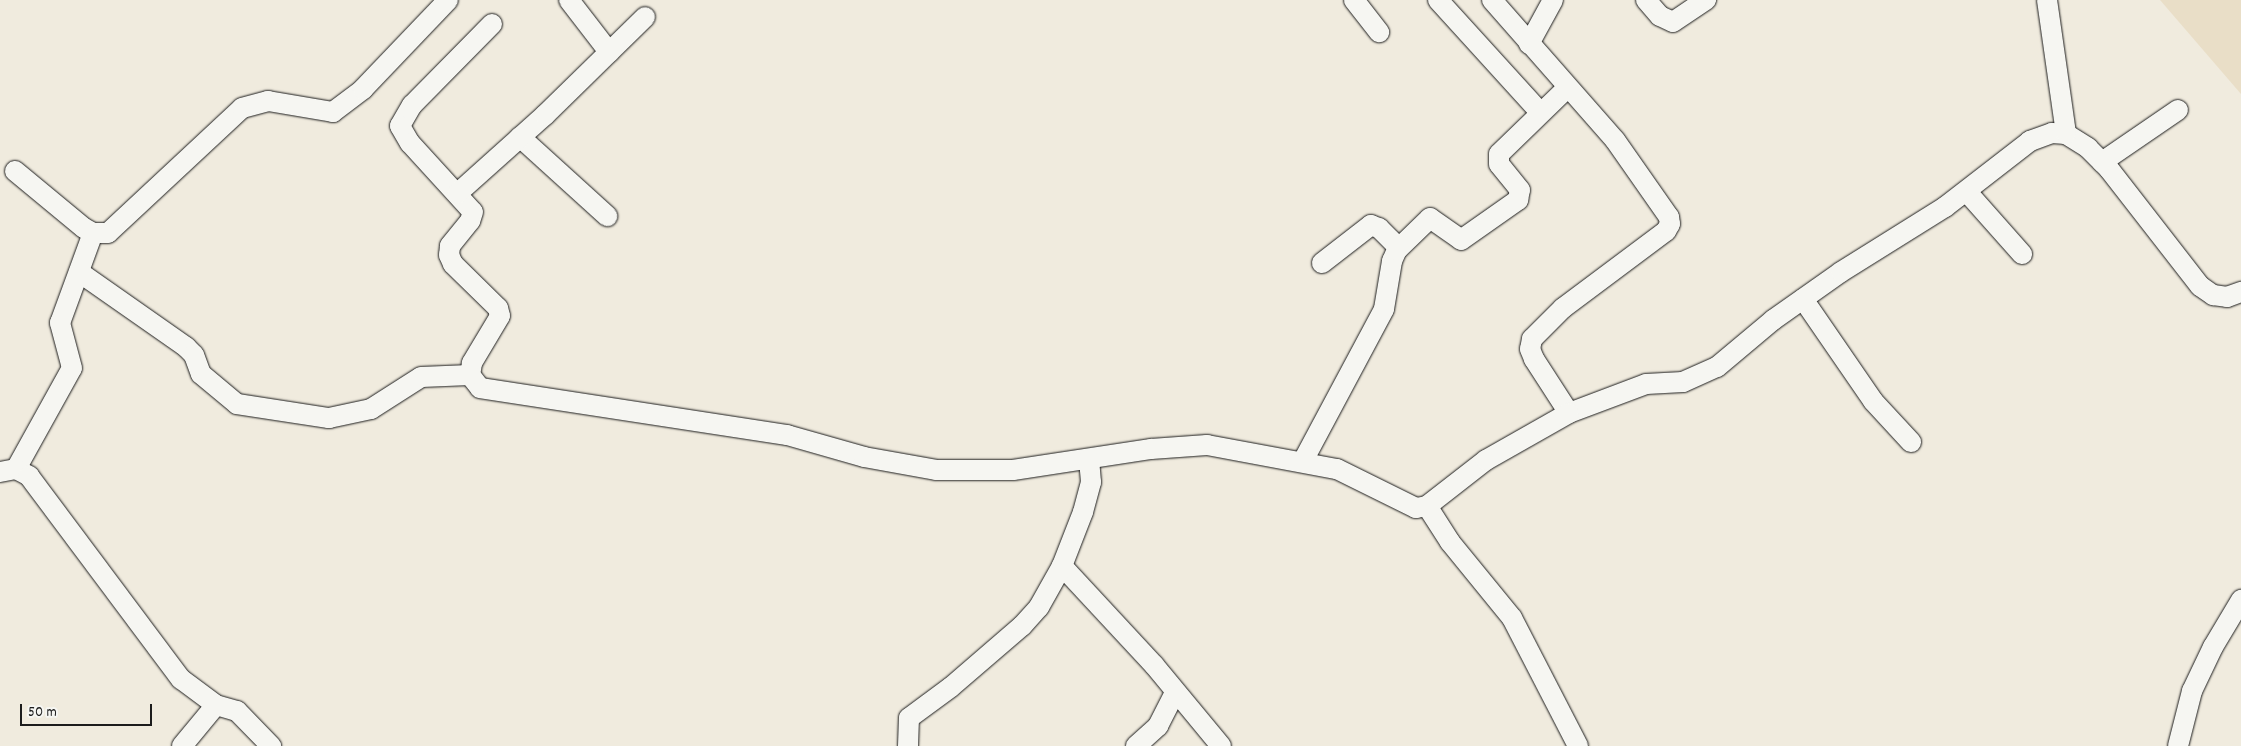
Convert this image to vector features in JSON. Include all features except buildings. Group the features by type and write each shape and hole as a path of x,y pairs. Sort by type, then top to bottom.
{"street":[{"path":"15,171 93,233 108,233 242,108 268,101 333,112 363,89 448,0"},
{"path":"570,0 609,52"},
{"path":"1354,0 1379,32"},
{"path":"1438,0 1540,112"},
{"path":"1492,0 1614,140 1666,210 1670,224 1666,231 1563,308 1532,339 1530,349 1534,359 1569,413"},
{"path":"1529,44 1553,0"},
{"path":"1646,0 1660,16 1673,22 1706,0"},
{"path":"2047,0 2066,134"},
{"path":"458,193 645,17"},
{"path":"492,24 412,105 400,126 410,143 474,212 470,221 450,246 449,255 453,264 498,308 500,316 472,363 470,376 480,388 492,392 787,435 864,457 936,470 1013,470 1151,448 1207,446 1303,461 1337,469 1416,508 1426,506 1486,460 1569,413 1646,384 1695,379 1717,367 1803,299 1967,192 2030,141 2052,133 2066,134 2102,162 2200,286 2213,295 2228,297 2241,292"},
{"path":"1303,461 1384,309 1392,261 1399,248 1430,218 1461,240 1518,200 1520,190 1500,164 1499,154 1540,112 1567,88"},
{"path":"2102,162 2178,110"},
{"path":"520,136 607,216"},
{"path":"1967,192 2022,254"},
{"path":"1322,263 1371,225 1380,228 1399,248"},
{"path":"93,233 60,323 72,368 8,470 29,476 181,679 216,705 237,712 271,746"},
{"path":"79,272 186,347 194,355 201,374 207,381 237,404 329,418 371,409 421,377 470,376"},
{"path":"1803,299 1873,401 1911,442"},
{"path":"908,746 909,718 951,687 1022,626 1039,607 1062,566 1088,495 1089,459"},
{"path":"1426,506 1450,542 1512,618 1578,746"},
{"path":"1062,566 1176,692 1221,746"},
{"path":"2178,746 2192,691 2213,647 2241,600"},
{"path":"1136,746 1158,726 1176,692"},
{"path":"182,746 216,705"}],"shaded area":[{"path":"2160,0 2241,0 2241,94"}]}
